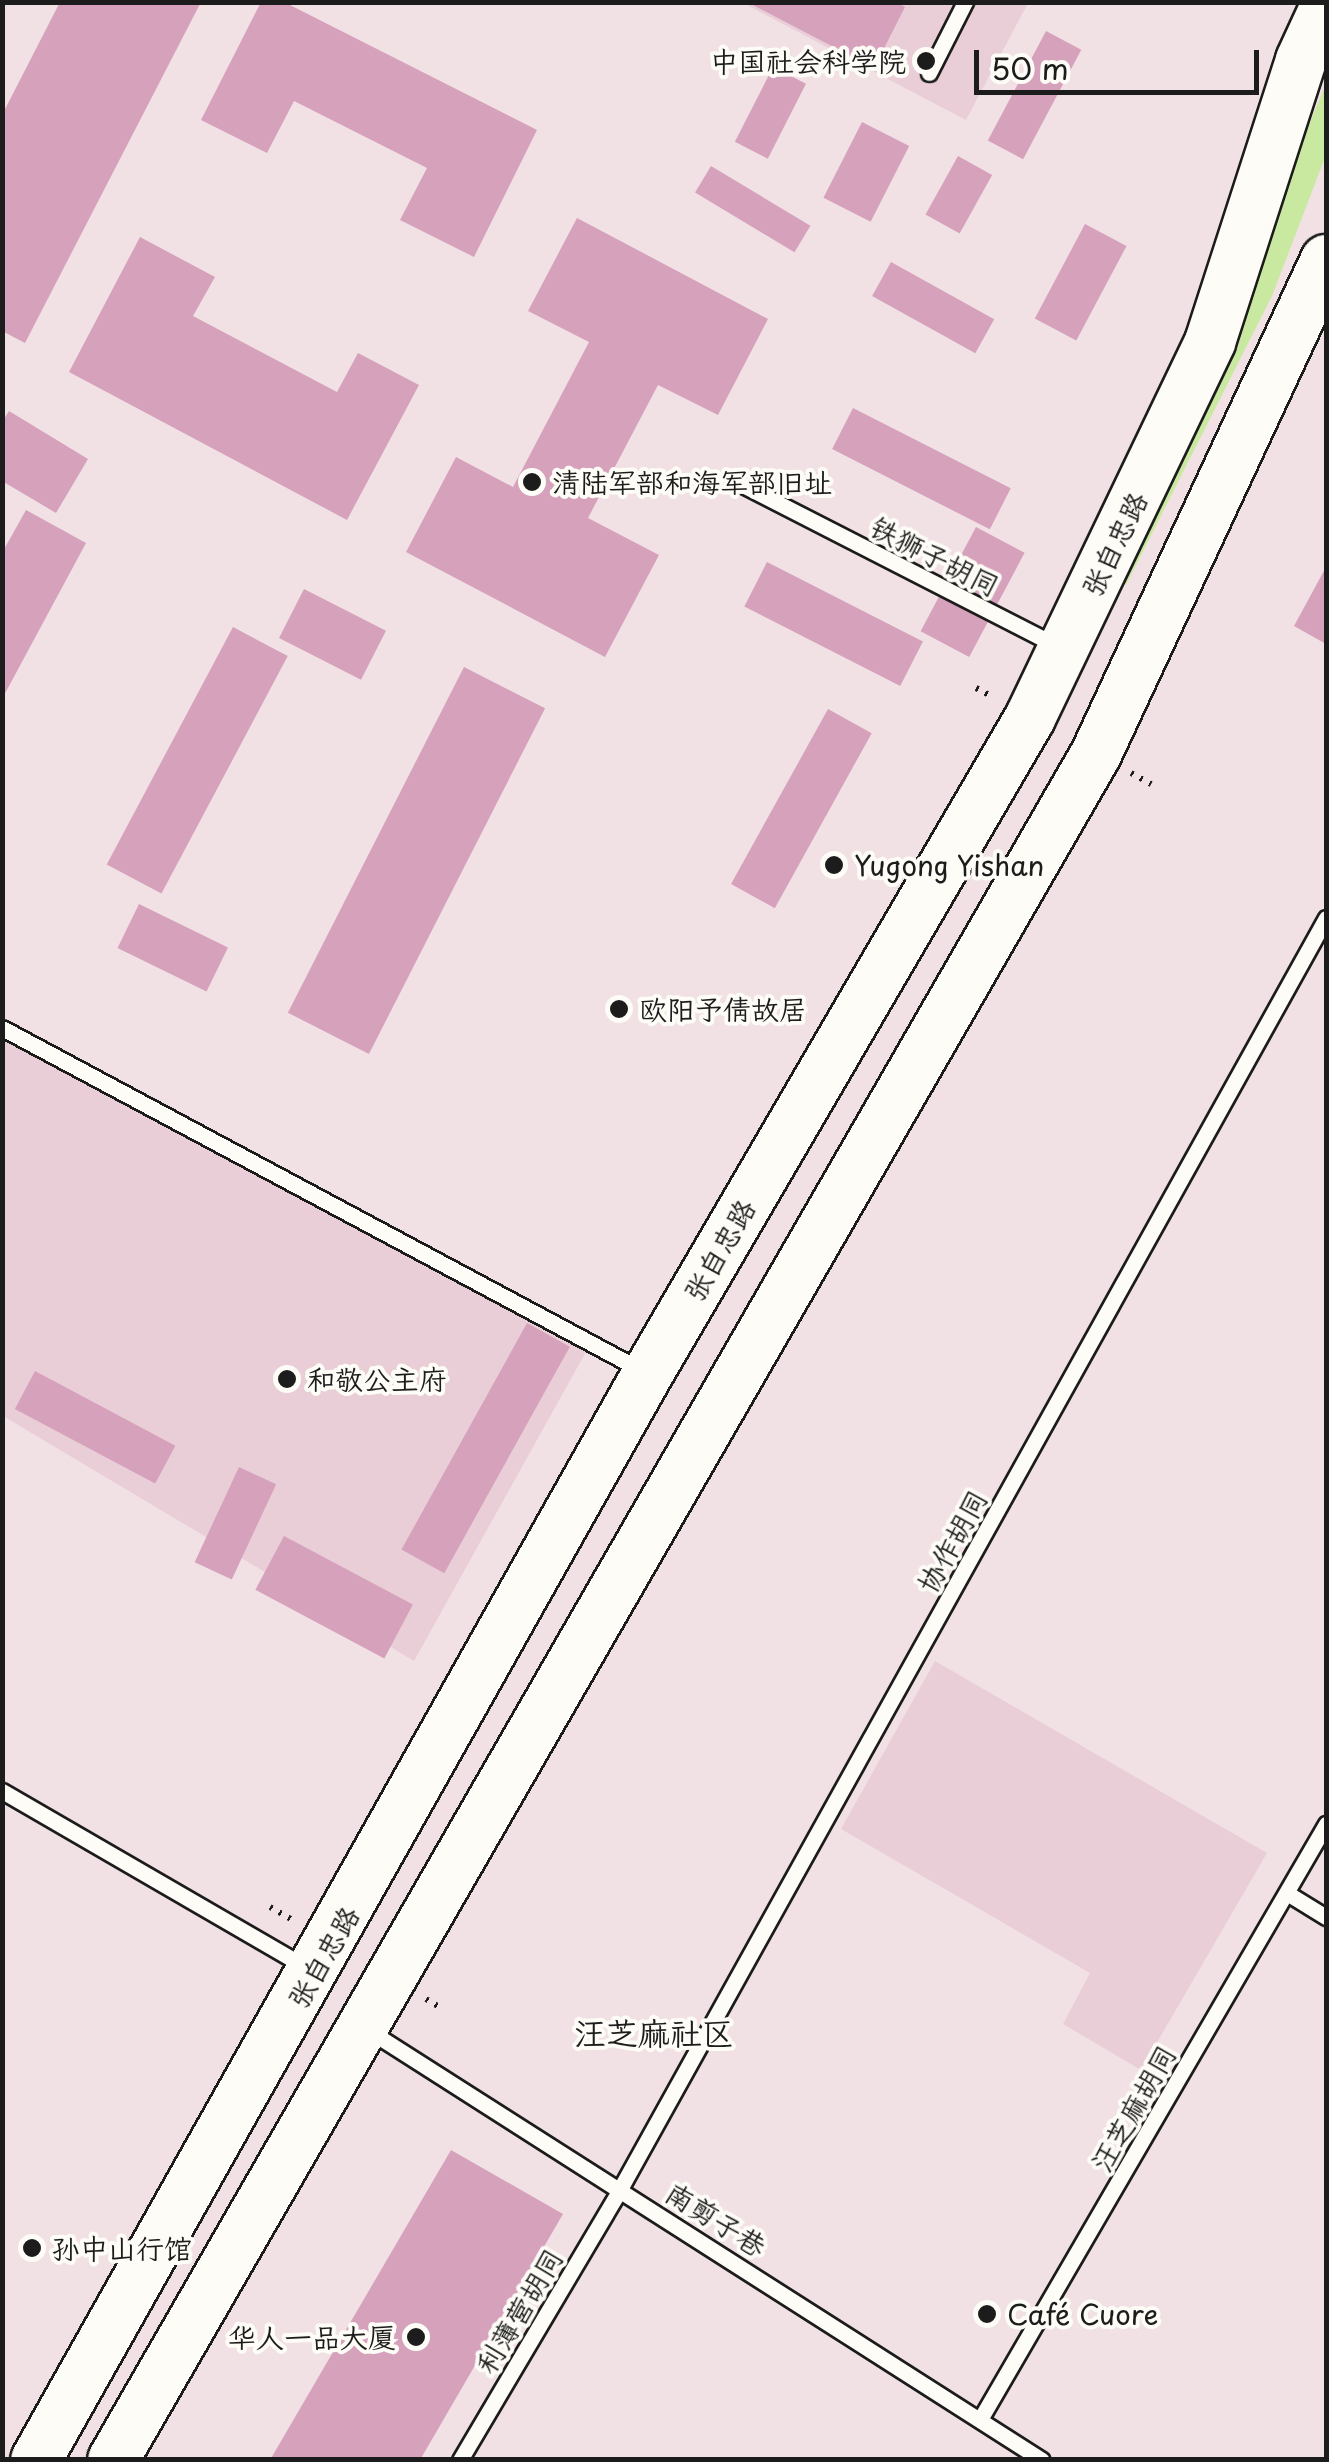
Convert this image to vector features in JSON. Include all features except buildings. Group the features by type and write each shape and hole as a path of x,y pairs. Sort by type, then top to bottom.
{"main road":[{"name":"张自忠路","path":"36,2460 315,1972 648,1373 1030,718 1210,342 1301,60 1326,6"},
{"path":"113,2460 360,2025 1096,754 1326,260"}],"lane":[{"path":"929,73 965,2"},
{"name":"铁狮子胡同","path":"731,479 1063,649"},
{"name":"协作胡同","path":"620,2189 1326,918"},
{"path":"2,1028 648,1373"},
{"path":"2,1791 315,1972"},
{"name":"汪芝麻胡同","path":"982,2416 1326,1824"},
{"path":"1287,1893 1326,1917"},
{"name":"南剪子巷","path":"360,2025 982,2416 1042,2460"},
{"name":"利薄营胡同","path":"460,2460 620,2189"}],"shaded area":[{"name":"中国社会科学院","path":"743,3 1028,3 966,120"},
{"name":"和敬公主府","path":"2,1024 592,1341 414,1661 3,1416"},
{"path":"935,1661 1267,1853 1141,2070 1063,2024 1090,1973 841,1829"}],"green space":[{"path":"1326,84 1326,155 1272,296 1126,585 1118,577"}],"place":[{"name":"中国社会科学院","path":"926,61"},
{"name":"清陆军部和海军部旧址","path":"532,482"},
{"name":"Yugong Yishan","path":"834,865"},
{"name":"欧阳予倩故居","path":"619,1009"},
{"name":"和敬公主府","path":"287,1379"},
{"name":"孙中山行馆","path":"32,2248"},
{"name":"Café Cuore","path":"987,2314"},
{"name":"华人一品大厦","path":"416,2337"}],"district":[{"name":"汪芝麻社区","path":"654,2032"}]}
